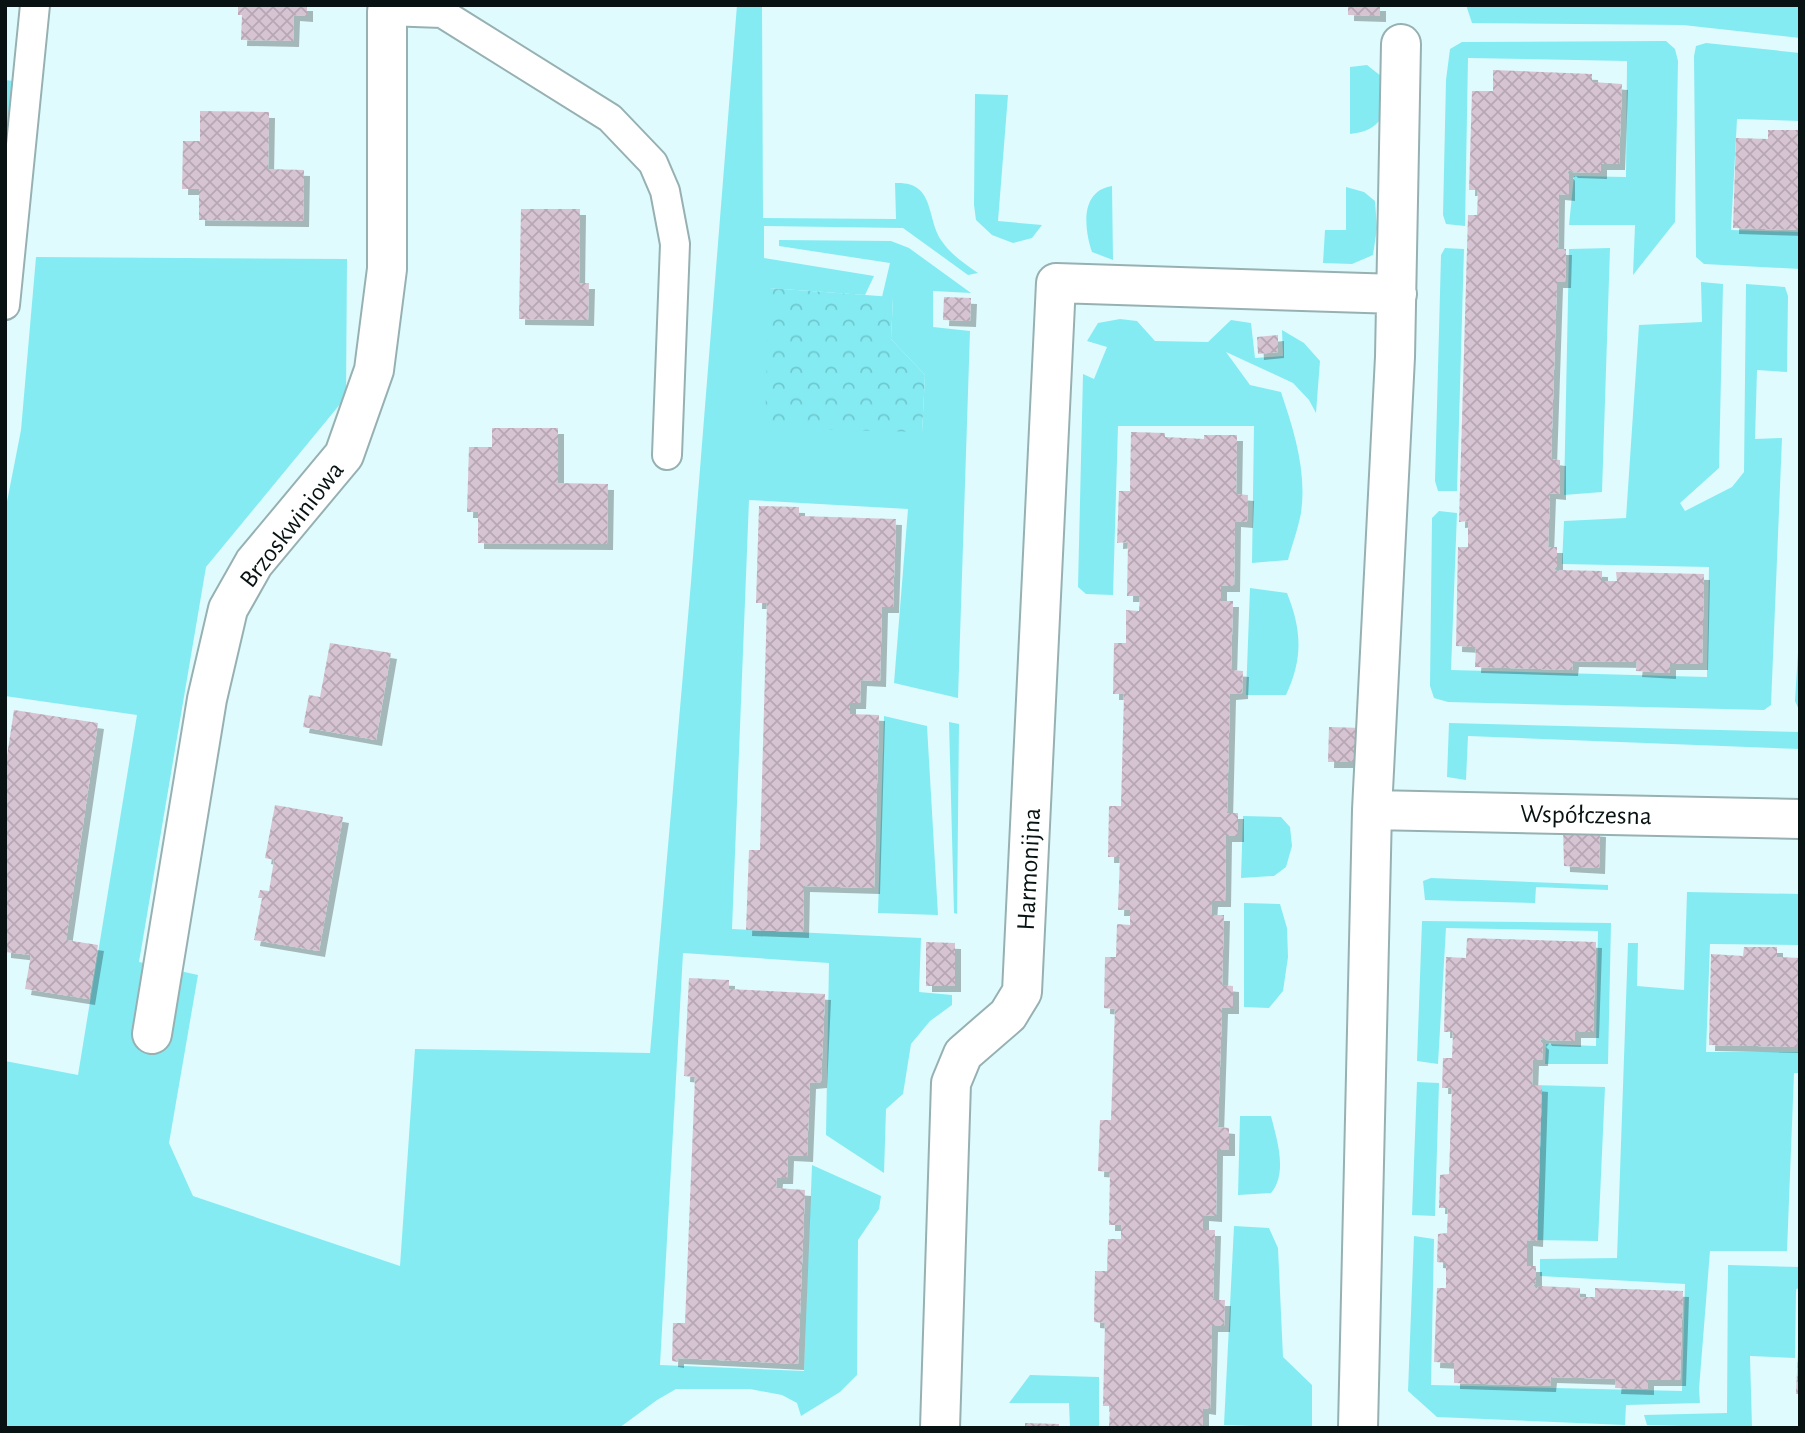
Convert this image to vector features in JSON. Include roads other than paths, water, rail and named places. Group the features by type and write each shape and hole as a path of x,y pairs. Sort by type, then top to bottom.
{"street":[{"name":"Brzoskwiniowa","path":"152,1034 207,699 228,609 254,563 344,455 374,370 387,269 387,8"},
{"path":"1358,1428 1372,810 1397,294 1401,44"},
{"name":"Harmonijna","path":"940,1428 951,1083 963,1054 1008,1015 1022,992 1056,283 1397,294"},
{"name":"Współczesna","path":"1372,810 1800,819"}],"lane":[{"path":"5,305 35,5"},
{"name":"Brzoskwiniowa","path":"387,8 442,13 610,118 653,163 665,191 675,244 667,455"}]}
